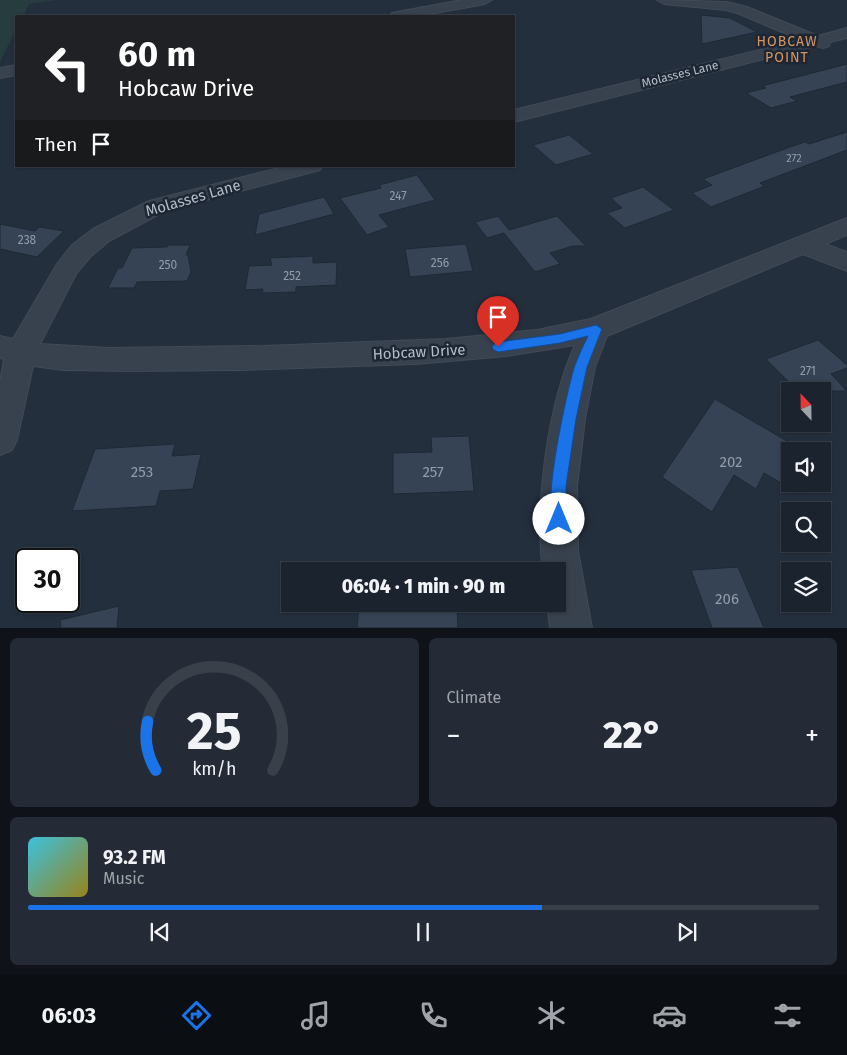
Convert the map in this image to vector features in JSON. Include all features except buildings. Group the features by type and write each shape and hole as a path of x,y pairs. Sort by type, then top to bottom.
{"street":[{"path":"402,15 485,0"},
{"path":"664,0 727,6 742,10 839,49"},
{"name":"Molasses Lane","path":"515,116 847,33"},
{"path":"0,73 15,70"},
{"name":"Molasses Lane","path":"0,440 16,379 10,350 81,251 101,235 157,206 309,167"},
{"name":"Hobcaw Drive","path":"10,350 91,359 210,360 479,349 560,338 596,329 847,226"},
{"path":"804,245 847,262"},
{"path":"571,628 559,552 559,486 569,419 580,367 596,329"}],"green space":[{"path":"0,0 56,0 29,4 24,15 15,15 15,31 0,62"}],"district":[{"name":"HOBCAW POINT","path":"787,49"}],"route":[{"path":"498,347 560,338 596,329 580,367 569,419 559,486 559,519"}]}
